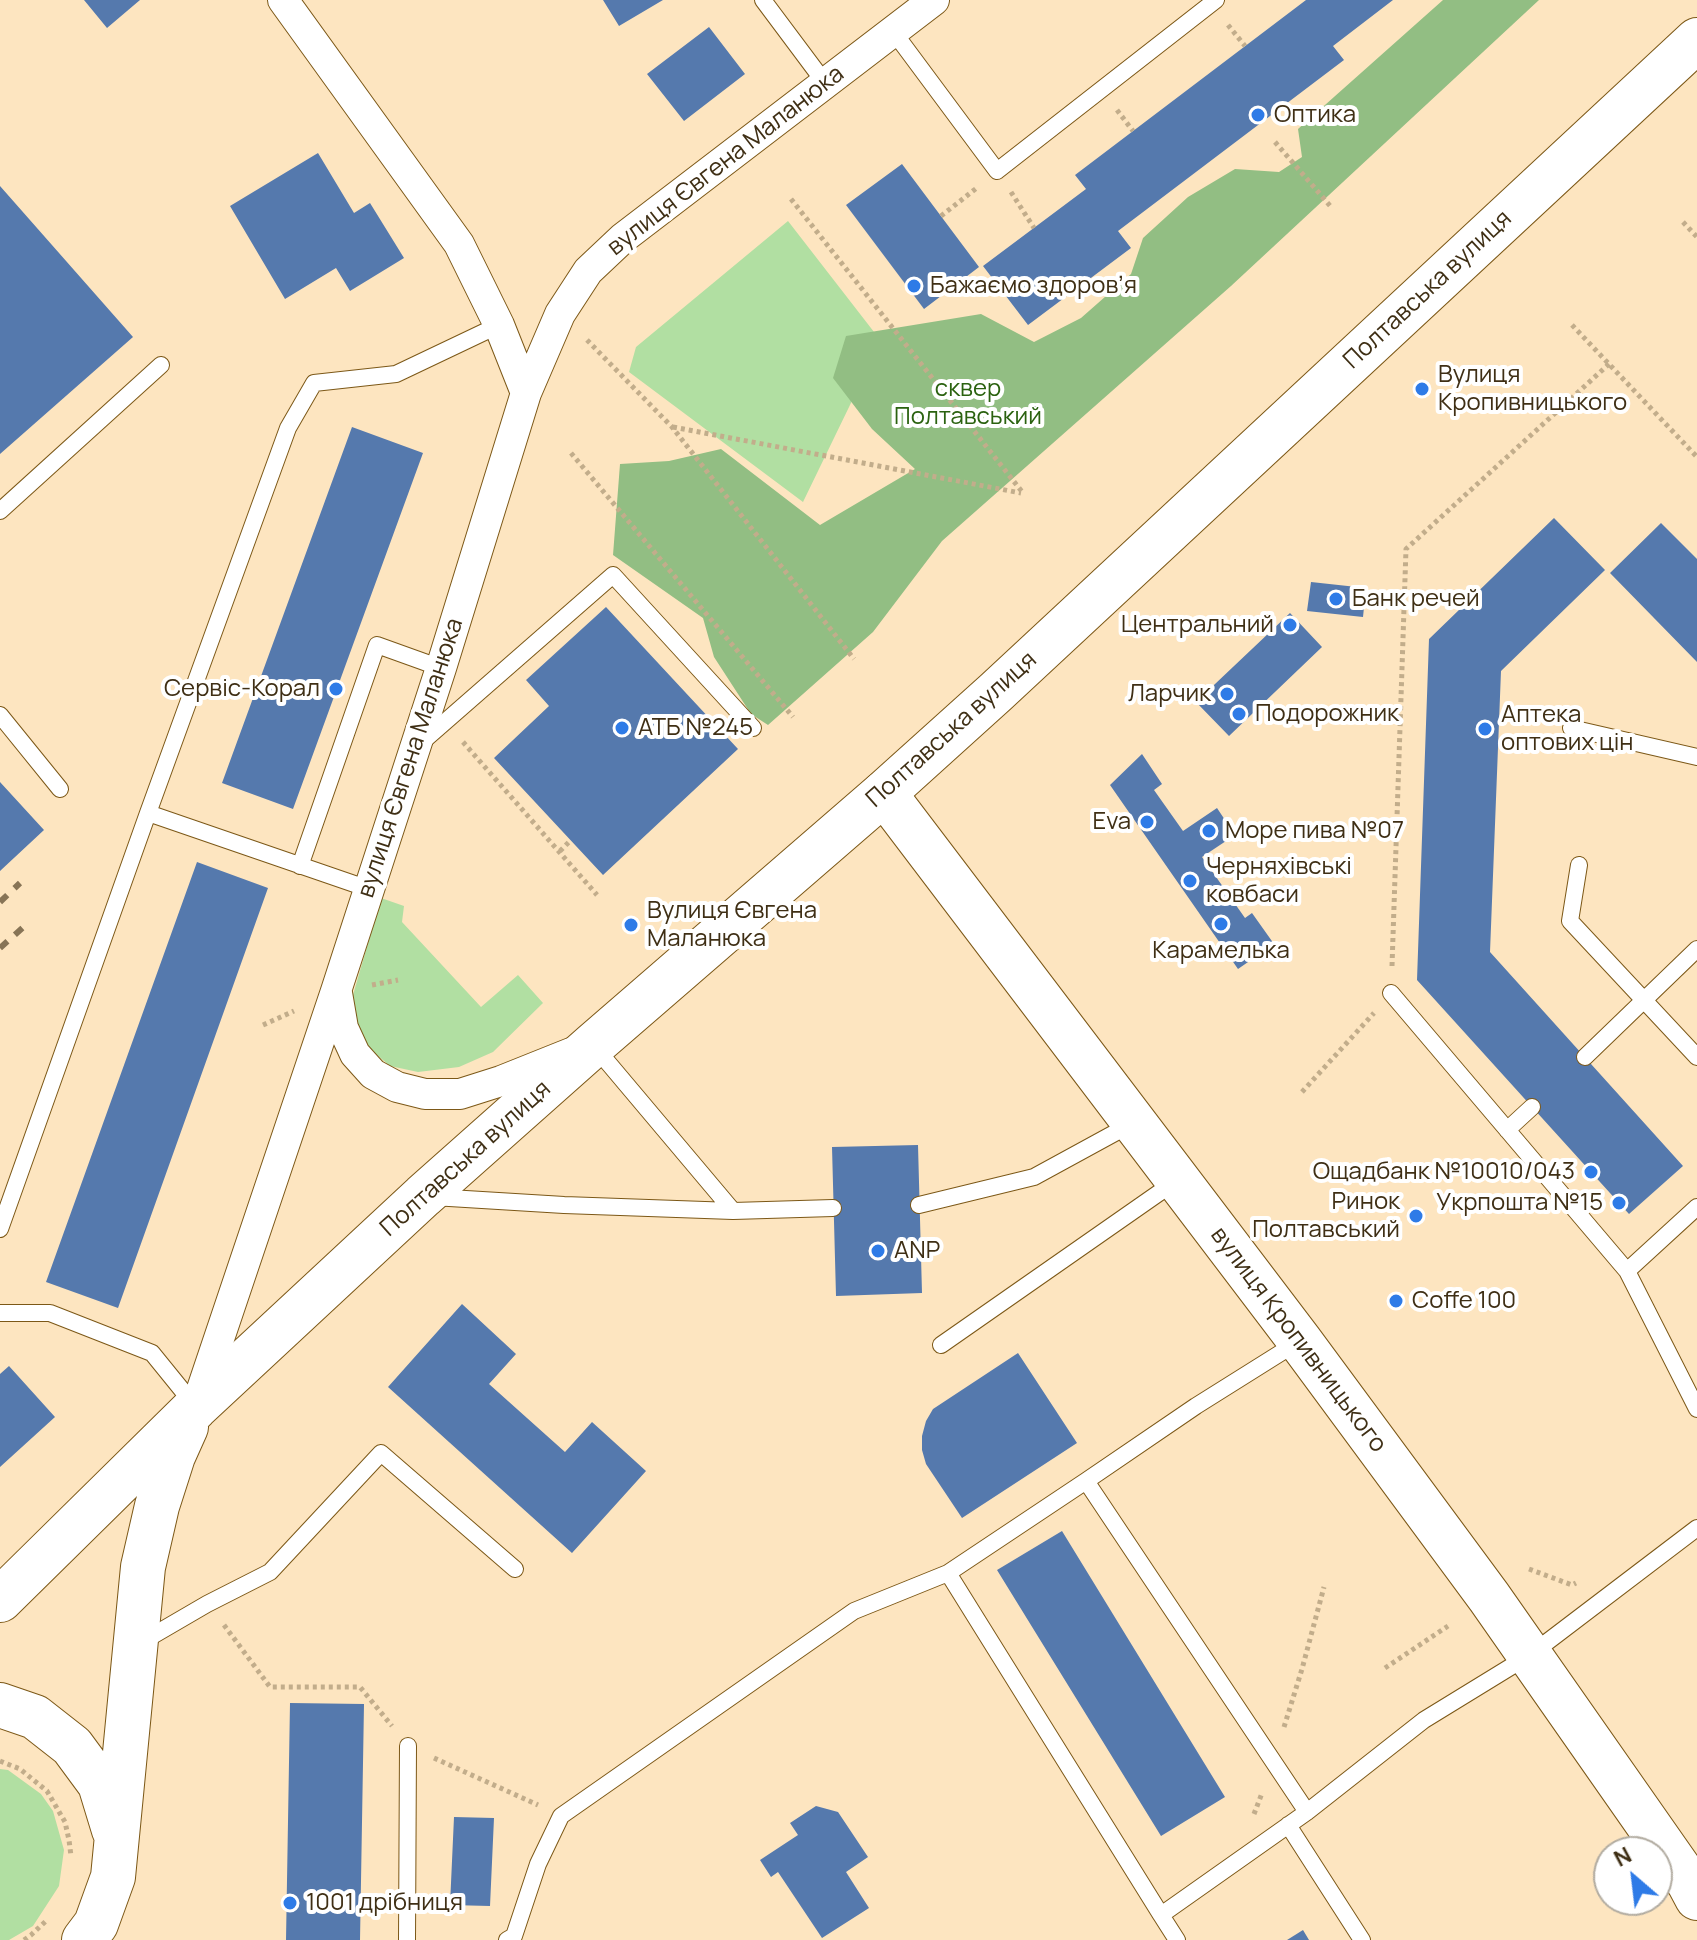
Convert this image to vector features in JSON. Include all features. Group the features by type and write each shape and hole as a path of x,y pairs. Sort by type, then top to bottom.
{"main road":[{"name":"Полтавська вулиця","path":"196,1407 423,1196 996,692 1697,40"},
{"name":"вулиця Кропивницького","path":"884,793 1300,1341 1530,1655 1697,1898"},
{"name":"вулиця Євгена Маланюка","path":"0,1600 196,1407"},
{"path":"67,1926 96,1924 113,1877 143,1567 157,1506 173,1456 196,1407"},
{"path":"0,1705 35,1717 72,1746 100,1784 114,1830 113,1877"}],"street":[{"path":"283,0 459,244 499,325 526,393"},
{"name":"вулиця Євгена Маланюка","path":"196,1407 336,991 526,393 560,314 588,271 623,238 934,0"},
{"path":"336,991 343,1028 355,1054 373,1074 397,1087 425,1094 460,1094 593,1045"}],"lane":[{"path":"763,0 825,83"},
{"path":"893,31 997,171 1216,0"},
{"path":"0,1229 288,428 314,383 396,374 499,325"},
{"path":"0,511 161,365"},
{"path":"415,748 613,575 753,728"},
{"path":"300,866 377,645 441,668"},
{"path":"0,715 60,789"},
{"path":"1571,728 1697,757"},
{"path":"148,813 369,889"},
{"path":"1579,865 1570,921 1697,1057"},
{"path":"1585,1057 1697,949"},
{"path":"1391,993 1627,1271 1697,1409"},
{"path":"593,1045 733,1211"},
{"path":"1507,1130 1532,1107"},
{"path":"919,1205 1034,1177 1134,1123"},
{"path":"941,1345 1177,1180"},
{"path":"423,1196 733,1211 833,1208"},
{"path":"1627,1271 1697,1207"},
{"path":"0,1313 50,1313 152,1353 196,1407"},
{"path":"507,1940 514,1936 538,1864 561,1816 854,1611 948,1573 1196,1406 1300,1341"},
{"path":"135,1646 270,1572 381,1453 515,1569"},
{"path":"1086,1481 1307,1812"},
{"path":"1161,1915 1307,1812 1424,1720 1530,1655 1697,1528"},
{"path":"948,1573 1177,1940"},
{"path":"407,1940 408,1746"},
{"path":"1288,1825 1362,1940"}],"path":[{"path":"1275,142 1332,208"},
{"path":"672,427 1023,493 791,199"},
{"path":"1683,222 1697,237"},
{"path":"560,314 672,427 854,659"},
{"path":"1572,325 1697,457"},
{"path":"1302,1092 1391,993 1406,549 1609,364"},
{"path":"571,453 793,717"},
{"path":"459,738 597,895"},
{"path":"560,851 571,840"},
{"path":"1529,1569 1572,1585 1585,1577"},
{"path":"207,1604 270,1687 360,1687 408,1746 561,1816"},
{"path":"1385,1668 1448,1626"},
{"path":"0,1761 20,1769 47,1791 65,1822 71,1858"},
{"path":"24,1940 45,1923 67,1926"}],"green space":[{"name":"сквер Полтавський","path":"1443,0 1539,0 1231,286 942,541 873,632 768,725 751,714 714,657 703,618 613,555 620,464 669,461 721,449 820,525 915,469 872,429 833,378 846,336 981,314 1034,342 1081,318 1131,274 1143,238 1188,197 1235,169 1279,172 1302,157 1298,129"},
{"path":"788,221 881,341 803,502 629,372 636,347"},
{"path":"381,898 404,906 402,922 481,1007 518,975 543,1003 493,1052 459,1067 418,1072 390,1066 371,1050 354,1014 353,995"},
{"path":"0,1769 8,1770 41,1794 53,1811 64,1850 59,1886 33,1926 9,1940 0,1940"}],"building":[{"path":"84,0 140,0 107,28"},
{"path":"603,0 663,0 619,26"},
{"path":"1306,0 1393,0 1333,46 1344,60 1118,231 1131,248 1028,325 983,266 1086,189 1075,175"},
{"path":"709,27 745,74 684,121 647,74"},
{"path":"318,153 354,213 370,203 404,258 350,291 336,268 285,299 230,206"},
{"path":"902,164 979,267 924,309 846,205"},
{"path":"0,186 133,337 0,454"},
{"path":"352,427 423,453 293,809 222,783"},
{"path":"1554,518 1605,570 1501,671 1490,952 1683,1166 1629,1214 1417,980 1429,639"},
{"path":"1661,523 1697,559 1697,662 1610,573"},
{"name":"Банк речей","path":"1311,582 1366,588 1363,617 1307,611"},
{"name":"АТБ №245","path":"606,607 738,749 603,875 494,758 549,706 526,680"},
{"path":"1290,613 1322,647 1229,736 1196,702"},
{"path":"1142,754 1162,784 1154,790 1183,831 1217,808 1235,835 1202,857 1245,918 1252,913 1274,944 1238,969 1110,785"},
{"path":"0,782 44,830 0,871"},
{"path":"197,862 268,888 118,1308 46,1282"},
{"name":"ANP","path":"918,1145 922,1293 836,1296 832,1147"},
{"path":"462,1304 516,1354 489,1384 565,1452 592,1422 646,1471 572,1553 388,1387"},
{"path":"1018,1353 1077,1443 962,1518 926,1464 922,1436 926,1421 933,1409"},
{"path":"9,1366 55,1417 0,1467 0,1374"},
{"path":"1062,1531 1225,1797 1161,1836 997,1570"},
{"path":"290,1703 364,1704 360,1940 286,1940"},
{"path":"816,1806 838,1812 868,1857 846,1872 869,1908 822,1938 778,1872 771,1877 760,1860 798,1835 790,1823"},
{"path":"454,1817 494,1818 490,1906 450,1905"},
{"path":"1303,1930 1309,1940 1287,1940"}],"railway":[{"path":"0,902 20,883"},
{"path":"0,948 28,923"}],"place":[{"name":"Оптика","path":"1258,115"},
{"name":"Бажаємо здоровʼя","path":"914,286"},
{"name":"Вулиця Кропивницького","path":"1422,389"},
{"name":"Банк речей","path":"1336,599"},
{"name":"Центральний","path":"1290,625"},
{"name":"Сервіс-Корал","path":"336,689"},
{"name":"Ларчик","path":"1227,694"},
{"name":"Подорожник","path":"1239,714"},
{"name":"АТБ №245","path":"622,728"},
{"name":"Аптека оптових цін","path":"1485,729"},
{"name":"Eva","path":"1147,822"},
{"name":"Море пива №07","path":"1209,831"},
{"name":"Черняхівські ковбаси","path":"1190,881"},
{"name":"Карамелька","path":"1221,924"},
{"name":"Вулиця Євгена Маланюка","path":"631,925"},
{"name":"Ощадбанк №10010/043","path":"1591,1172"},
{"name":"Укрпошта №15","path":"1619,1203"},
{"name":"Ринок Полтавський","path":"1416,1216"},
{"name":"ANP","path":"878,1251"},
{"name":"Coffe 100","path":"1396,1301"},
{"name":"1001 дрібниця","path":"290,1903"}]}
